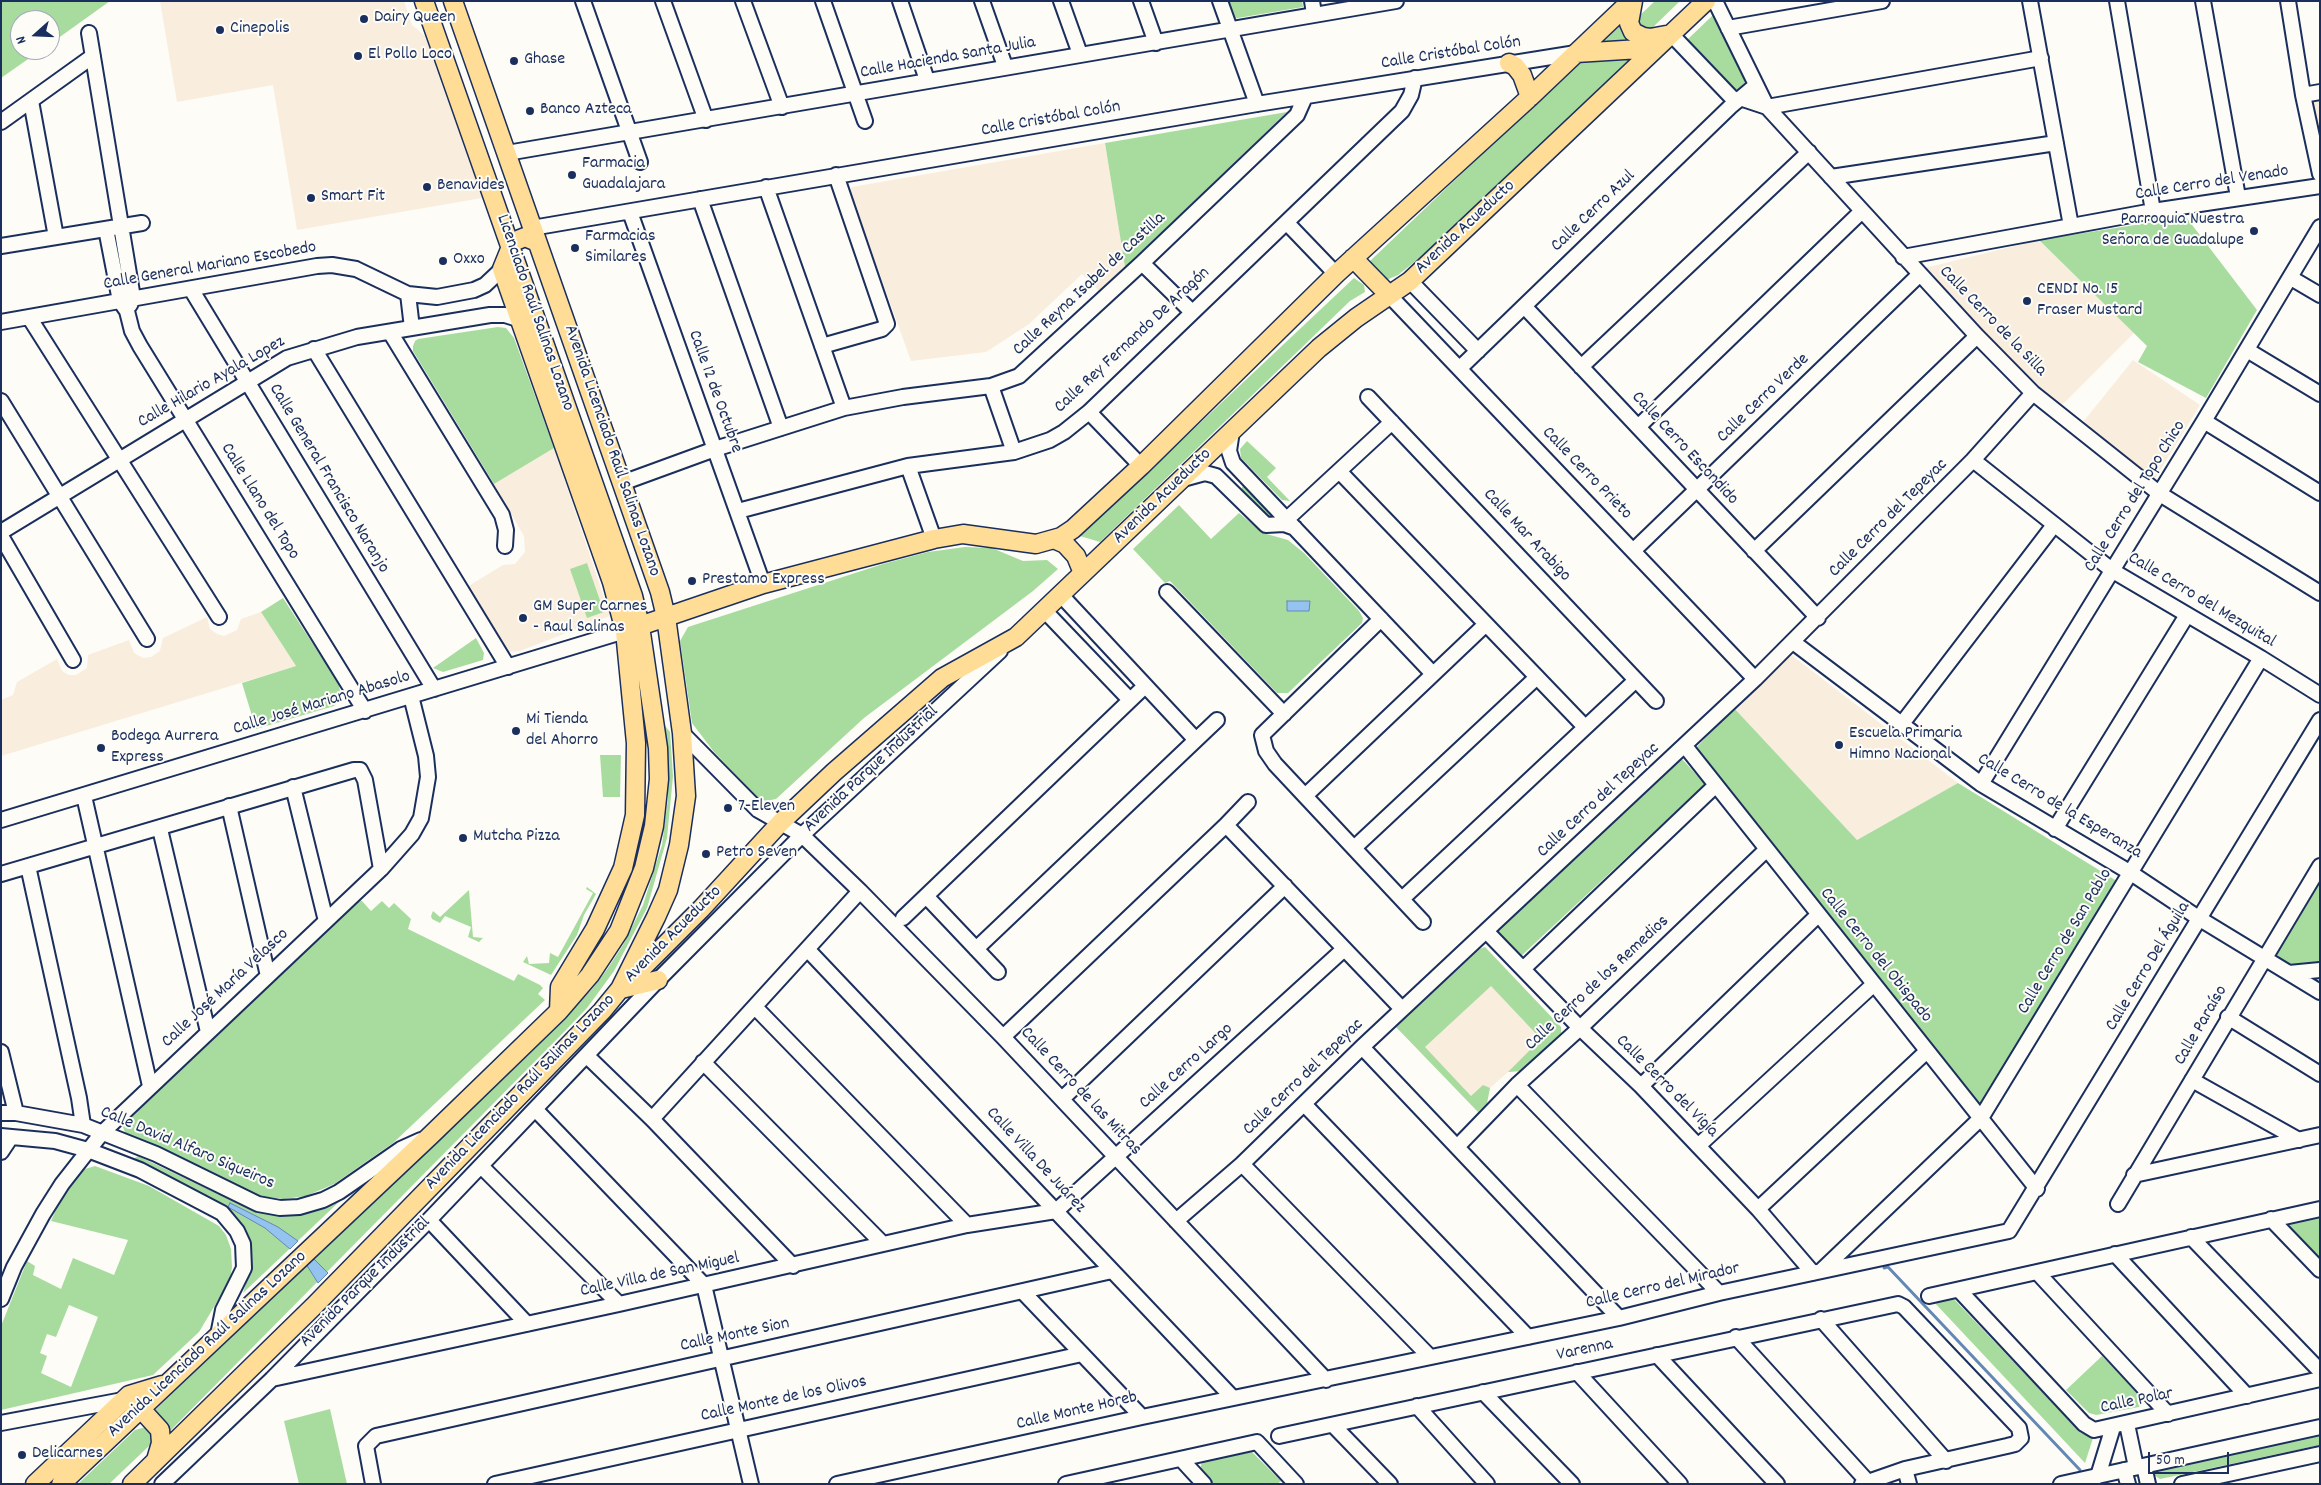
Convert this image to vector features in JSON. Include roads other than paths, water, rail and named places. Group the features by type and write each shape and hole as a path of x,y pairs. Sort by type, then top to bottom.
{"main road":[{"name":"Licenciado Raúl Salinas Lozano","path":"424,1 624,567 633,628"},
{"name":"Avenida Licenciado Raúl Salinas Lozano","path":"132,1484 313,1307 620,989 668,890 677,854 686,796 682,733 666,617 650,560 452,1"},
{"path":"1632,1 1629,23 1633,32 1642,37 1650,38 1671,34"},
{"path":"633,628 763,584 934,539 963,534 1036,544 1056,540 1073,529 1141,466 1336,274 1632,1"},
{"name":"Avenida Acueducto","path":"620,989 701,908 781,822 834,772 942,678 1016,636 1321,347 1356,318 1410,280 1706,1"},
{"path":"1576,53 1656,48"},
{"path":"1509,63 1515,66 1522,76 1530,97"},
{"path":"472,133 481,138 488,146 516,224 535,235"},
{"path":"535,235 517,240 511,246 502,268 612,582 633,628 646,664 651,668 656,678 661,711 682,733"},
{"path":"1354,258 1389,295"},
{"path":"1073,529 1074,538 1081,549 1092,555 1101,556"},
{"path":"1056,540 1065,544 1076,556 1083,572"},
{"path":"558,1011 560,987 595,929 617,883 629,846 633,823 636,743 633,628"},
{"name":"Avenida Licenciado Raúl Salinas Lozano","path":"60,1484 431,1135 558,1011 590,975 619,931 634,898 644,868 654,826 659,779 658,748 646,664"},
{"path":"620,989 658,980"},
{"path":"35,1484 129,1395 165,1384"},
{"path":"123,1400 140,1408 160,1430 161,1443 156,1460"}],"street":[{"path":"583,1 640,162"},
{"path":"663,1 706,120"},
{"path":"743,1 782,107"},
{"path":"823,1 865,121"},
{"path":"900,1 927,80"},
{"path":"982,1 1005,66"},
{"path":"1061,1 1080,54"},
{"path":"1141,1 1156,43"},
{"path":"1220,1 1257,104"},
{"name":"Calle Cerro de la Silla","path":"1714,1 1767,107 1977,336 2033,393 2160,494 2320,593"},
{"path":"1728,28 1882,1"},
{"path":"2030,1 2071,226"},
{"path":"2117,1 2153,212"},
{"path":"2203,1 2238,197"},
{"path":"2288,1 2303,95 2320,174"},
{"name":"Calle Hacienda Santa Julia","path":"507,153 856,95 1005,66 1231,30 1313,8 1393,2"},
{"path":"88,33 122,226 127,303"},
{"path":"1671,34 1738,100 1767,107 2041,58"},
{"name":"Calle Cristóbal Colón","path":"535,235 630,212 836,175 1257,104 1576,53"},
{"path":"1,122 93,56"},
{"name":"Calle Rey Fernando De Aragón","path":"738,511 908,466 1014,452 1050,440 1064,432 1089,412 1402,111 1411,95 1415,78"},
{"name":"Calle Cerro Azul","path":"1460,368 1738,100 1756,85"},
{"path":"2303,95 2320,92"},
{"name":"Calle Reyna Isabel de Castilla","path":"622,483 715,449 844,408 903,397 991,386 1024,373 1297,115 1305,97"},
{"path":"31,101 56,237"},
{"path":"1831,177 2056,143"},
{"path":"1581,367 1808,152"},
{"path":"822,346 882,329 887,324 836,175"},
{"name":"Calle Cerro del Venado","path":"1903,256 2238,197 2320,186"},
{"path":"766,188 844,408"},
{"path":"700,199 781,428"},
{"path":"1638,427 1862,211"},
{"name":"Calle 12 de Octubre","path":"630,212 763,584"},
{"path":"1,246 142,223"},
{"path":"1287,223 1336,274"},
{"name":"Calle Cerro del Topo Chico","path":"1981,784 2204,422 2320,227"},
{"path":"106,229 127,303"},
{"path":"1142,263 1192,312"},
{"name":"Calle General Mariano Escobedo","path":"1,322 127,303 190,289 332,265 356,269 408,294 443,296 474,290 485,285 502,268"},
{"name":"Calle Cerro Verde","path":"1634,551 1920,274"},
{"path":"2291,278 2320,295"},
{"path":"1410,280 1478,351"},
{"name":"Calle General Francisco Naranjo","path":"190,289 434,689"},
{"path":"408,294 412,328"},
{"name":"Calle Cerro Prieto","path":"1389,295 1755,679"},
{"name":"Calle Llano del Topo","path":"127,303 132,332 140,346 365,711"},
{"name":"Calle Cerro Escondido","path":"1524,306 1818,618"},
{"name":"Calle Hilario Ayala Lopez","path":"1,532 185,418 287,358 314,349 390,332 497,314 521,320"},
{"path":"29,317 219,616"},
{"path":"390,332 502,515 506,530 505,546"},
{"path":"1754,551 1977,336"},
{"path":"314,349 508,667"},
{"path":"2247,350 2320,394"},
{"path":"991,386 1014,452"},
{"name":"Calle Cerro del Tepeyac","path":"1176,1221 1242,1164 1402,1009 1487,932 1755,679 1818,618 1973,460 2033,393"},
{"name":"Calle Mar Arabigo","path":"1368,396 1656,702"},
{"path":"1,401 147,639"},
{"path":"1089,412 1141,466"},
{"path":"1182,479 1202,473 1219,477 1266,525 1291,523 1339,471 1392,422"},
{"path":"2204,422 2320,493"},
{"path":"1232,431 1229,456 1233,463 1433,674"},
{"name":"Calle Cerro del Mezquital","path":"1973,460 2113,571 2320,695"},
{"path":"908,466 934,539"},
{"path":"1339,471 1585,727"},
{"path":"1229,488 1244,474"},
{"path":"1901,725 2054,525"},
{"path":"1,536 73,660"},
{"path":"1167,592 1284,714"},
{"path":"1060,594 1196,740"},
{"path":"1044,610 1130,700"},
{"path":"2056,829 2187,615"},
{"path":"1382,619 1262,735 1270,757 1423,922"},
{"path":"1305,796 1486,624"},
{"name":"Calle José Mariano Abasolo","path":"1,820 365,711 633,628"},
{"name":"Avenida Parque Industrial","path":"162,1484 272,1379 429,1220 658,980 802,835 1016,636"},
{"name":"Calle Cerro de la Esperanza","path":"1793,642 1981,784 2131,873 2200,919 2320,992"},
{"name":"Calle Cerro de San Pablo","path":"1817,1272 1981,1118 2261,658"},
{"path":"1354,848 1537,677"},
{"path":"1402,899 1636,680"},
{"path":"903,918 1145,686"},
{"name":"Calle José María Velasco","path":"1,1299 14,1267 43,1214 102,1133 381,869 412,834 421,818 426,799 428,777 426,756 411,696"},
{"path":"976,949 1217,720"},
{"name":"Calle Cerro Del Águila","path":"2010,1232 2320,720"},
{"name":"Calle Cerro de las Mitras","path":"682,733 758,810 802,835 860,892 1003,1037 1326,1380"},
{"name":"Calle Cerro del Obispado","path":"1685,746 2037,1190"},
{"path":"1,874 160,829 229,806 347,771 360,770 365,780 381,869"},
{"path":"1523,969 1716,785"},
{"path":"293,787 326,921"},
{"path":"84,796 150,1086"},
{"path":"1003,1037 1248,802"},
{"path":"229,806 268,976"},
{"path":"1226,825 1343,950 1402,1009"},
{"path":"160,829 208,1032"},
{"name":"Calle Cerro de los Remedios","path":"1457,1147 1516,1085 1580,1028 1766,850"},
{"path":"28,866 79,1098 83,1125"},
{"name":"Calle Paraíso","path":"2118,1204 2320,866"},
{"path":"1062,1099 1285,886"},
{"path":"652,1119 860,892"},
{"path":"926,896 998,972"},
{"path":"1641,1086 1818,915"},
{"name":"Calle Cerro del Vigía","path":"1487,932 1580,1028 1641,1086 1817,1272"},
{"name":"Calle Villa De Juárez","path":"808,950 1233,1398"},
{"name":"Calle Cerro Largo","path":"1056,1211 1343,950"},
{"path":"2289,973 2320,970"},
{"path":"1698,1146 1874,984"},
{"path":"756,1007 967,1226"},
{"path":"2228,1018 2320,1074"},
{"path":"1362,1047 1619,1318"},
{"path":"1758,1209 1927,1051"},
{"path":"1,1052 16,1113"},
{"path":"587,1056 652,1119 793,1266"},
{"path":"703,1062 882,1244"},
{"path":"2192,1080 2299,1140"},
{"path":"1516,1085 1719,1293"},
{"path":"1305,1105 1528,1337"},
{"path":"536,1109 704,1286 751,1484"},
{"name":"Calle David Alfaro Siqueiros","path":"1,1113 16,1113 83,1125 156,1154 258,1204 280,1208 299,1207 323,1200 339,1192 401,1149 431,1135"},
{"path":"2134,1175 2320,1135"},
{"path":"1,1152 6,1137 55,1142 88,1150 140,1170 222,1213 238,1231 243,1244 244,1268 223,1310 218,1335"},
{"path":"1242,1164 1430,1358"},
{"path":"481,1166 619,1304"},
{"path":"1928,1296 2320,1208"},
{"name":"Calle Villa de San Miguel","path":"272,1379 704,1286 882,1244 967,1226 1056,1211"},
{"path":"2271,1219 2320,1270"},
{"path":"429,1220 527,1324"},
{"name":"Calle Cerro del Mirador","path":"1326,1380 1619,1318 1719,1293 2010,1232"},
{"path":"2192,1237 2320,1371"},
{"path":"2115,1254 2247,1396"},
{"name":"Calle Monte Sion","path":"373,1484 366,1451 368,1442 376,1436 1112,1271"},
{"path":"2037,1272 2168,1414"},
{"name":"Calle Polar","path":"1959,1290 2084,1424 2094,1430 2320,1379"},
{"path":"1024,1292 1142,1417"},
{"name":"Varenna","path":"1279,1436 1736,1337 1898,1304 1904,1307 2020,1431 2021,1438 2015,1444 1946,1461"},
{"path":"1821,1319 1946,1461"},
{"path":"1736,1337 1864,1482 1884,1480 1905,1469 1946,1461"},
{"name":"Calle Monte de los Olivos","path":"495,1484 1082,1354"},
{"path":"1657,1354 1777,1484"},
{"path":"1577,1372 1680,1484"},
{"name":"Calle Monte Horeb","path":"837,1484 1142,1417 1326,1380"},
{"path":"1483,1392 1572,1484"},
{"path":"1,1423 123,1400"},
{"path":"1417,1406 1487,1484"},
{"path":"1333,1425 1390,1484"},
{"path":"2120,1425 2133,1472 2148,1484"},
{"path":"2098,1476 2120,1425"},
{"path":"2061,1484 2098,1476 2133,1472 2320,1427"},
{"path":"1066,1484 1102,1480 1181,1459 1257,1442 1296,1484"},
{"path":"2182,1484 2320,1454"},
{"path":"1181,1459 1204,1484"},
{"path":"1905,1469 1909,1484"}],"water":[{"path":"1287,601 1310,601 1309,611 1287,611"},
{"path":"230,1203 278,1227 298,1241 290,1249 265,1228 228,1207"},
{"path":"313,1258 328,1273 318,1283 306,1264"}],"waterway":[{"path":"1884,1268 1888,1267 2080,1470"}],"place":[{"name":"Dairy Queen","path":"364,19"},
{"name":"Cinepolis","path":"220,30"},
{"name":"El Pollo Loco","path":"358,56"},
{"name":"Ghase","path":"514,61"},
{"name":"Banco Azteca","path":"530,111"},
{"name":"Farmacia Guadalajara","path":"572,175"},
{"name":"Benavides","path":"427,187"},
{"name":"Smart Fit","path":"311,198"},
{"name":"Parroquia Nuestra Señora de Guadalupe","path":"2254,231"},
{"name":"Farmacias Similares","path":"575,248"},
{"name":"Oxxo","path":"443,261"},
{"name":"CENDI No. 15 Fraser Mustard","path":"2027,301"},
{"name":"Prestamo Express","path":"692,581"},
{"name":"GM Super Carnes - Raul Salinas","path":"523,618"},
{"name":"Mi Tienda del Ahorro","path":"516,731"},
{"name":"Escuela Primaria Himno Nacional","path":"1839,745"},
{"name":"Bodega Aurrera Express","path":"101,748"},
{"name":"7-Eleven","path":"728,808"},
{"name":"Mutcha Pizza","path":"463,838"},
{"name":"Petro Seven","path":"706,854"},
{"name":"Delicarnes","path":"22,1455"}]}
